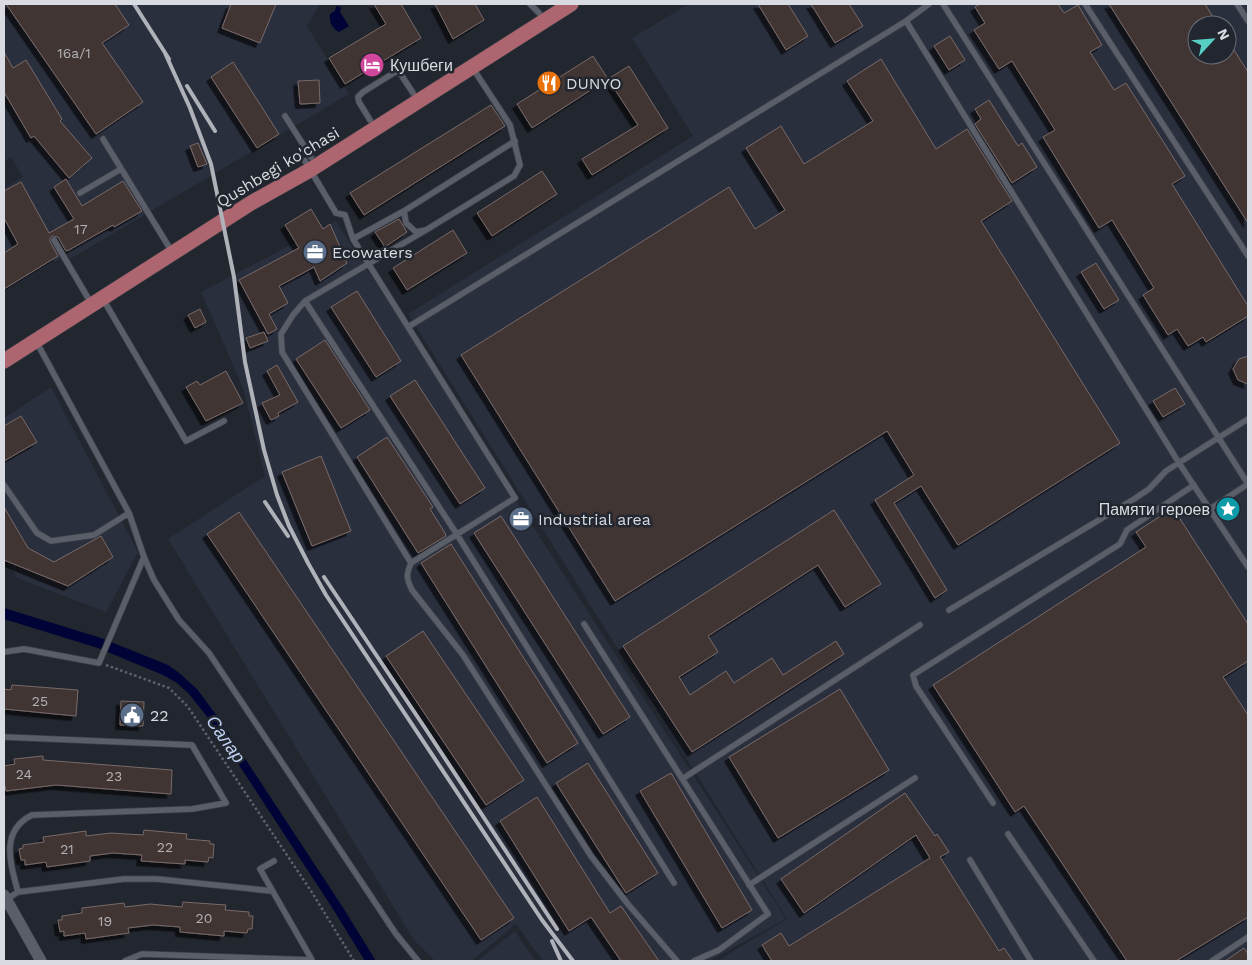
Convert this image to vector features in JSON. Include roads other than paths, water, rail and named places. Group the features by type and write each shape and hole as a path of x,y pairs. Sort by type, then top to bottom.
{"main road":[{"name":"Qushbegi ko'chasi","path":"4,361 34,337 95,298 252,203 370,120 535,9 554,4"},
{"name":"Qushbegi ko'chasi","path":"95,298 169,247 472,67 571,4"},
{"name":"Qushbegi ko'chasi","path":"4,351 34,337"}],"street":[{"path":"5,897 41,961"}],"lane":[{"path":"408,327 906,21 929,4"},
{"path":"943,4 1248,484 1210,509"},
{"path":"1086,4 1248,256"},
{"path":"1237,4 1248,21"},
{"path":"906,21 1179,463 1248,567"},
{"path":"411,563 282,352 281,334 305,301 426,230 514,176 519,170 520,165 510,125 472,67"},
{"path":"370,120 359,102 358,97 362,92 397,71 412,93"},
{"path":"285,116 336,213 345,214 352,239 515,498 411,563 406,574 412,590 463,655 592,856 627,904 676,961"},
{"path":"104,139 169,247"},
{"path":"352,239 404,211 515,141"},
{"path":"80,193 121,169"},
{"path":"404,211 406,223 411,229 416,232 426,230"},
{"path":"54,240 95,298 186,441 224,421"},
{"path":"305,301 456,534 674,883"},
{"path":"34,337 129,513 154,580 179,620 209,653 396,934 418,961"},
{"path":"949,610 1134,499 1148,489 1166,471 1248,419"},
{"path":"4,485 37,533 51,541 94,535 129,513"},
{"path":"993,803 916,686 913,674 1120,544 1127,530 1194,485"},
{"path":"4,652 24,649 99,663 144,557"},
{"path":"584,624 768,914 719,950 694,961"},
{"path":"682,779 920,625"},
{"path":"4,737 192,745 226,802 192,809 32,815 14,828 10,834 12,867 18,892"},
{"path":"749,885 915,778"},
{"path":"1008,834 1094,961"},
{"path":"970,860 1028,960"},
{"path":"125,961 142,954 312,960 260,869 274,861"},
{"path":"5,897 18,892 124,879 158,879 272,891"},
{"path":"1212,961 1248,937"}],"water":[{"path":"336,6 341,7 340,12 349,26 339,32 333,27 330,20 330,14 335,11"},
{"name":"Салар","path":"4,608 101,638 168,665 197,689 217,716 376,961 365,961 209,719 189,694 177,683 163,675 98,648 4,619"}],"railway":[{"path":"134,4 169,59"},
{"path":"165,53 190,108 211,164 234,277 245,362 264,450 277,495 289,526 326,595 542,920 573,961"},
{"path":"187,86 215,131"},
{"path":"265,502 288,536"},
{"path":"324,577 557,929"},
{"path":"552,941 561,961"}],"place":[{"name":"Кушбеги","path":"372,65"},
{"name":"DUNYO","path":"549,83"},
{"name":"Ecowaters","path":"315,252"},
{"name":"Памяти героев","path":"1228,509"},
{"name":"Industrial area","path":"521,519"},
{"name":"22","path":"132,715"}]}
